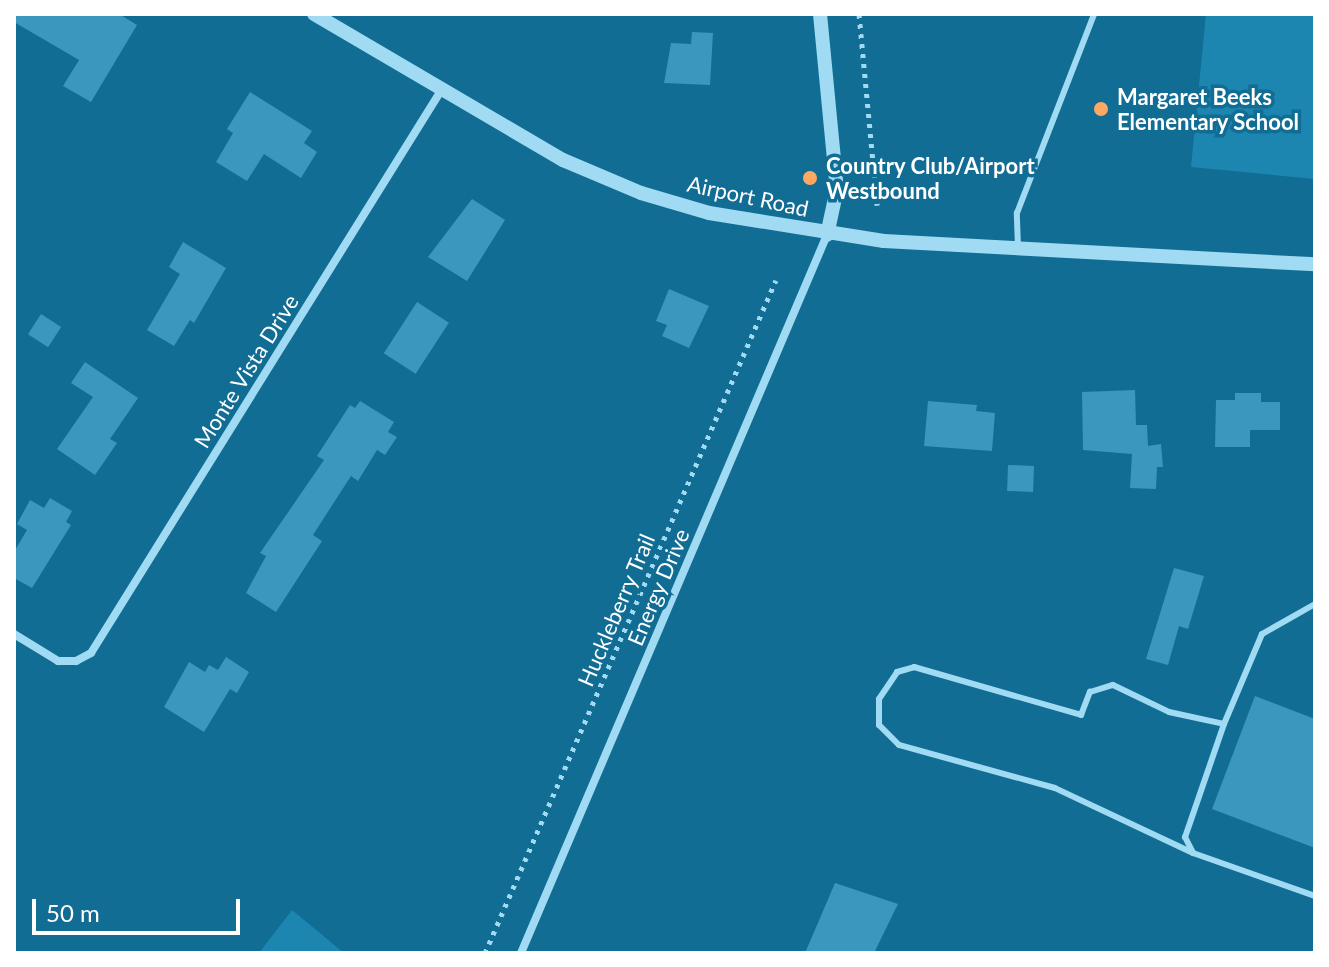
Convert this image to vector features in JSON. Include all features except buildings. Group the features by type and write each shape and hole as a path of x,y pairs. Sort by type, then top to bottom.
{"street":[{"name":"Airport Road","path":"314,14 440,92 563,160 641,193 709,213 827,235 1018,250 1315,264"},
{"path":"820,14 837,189 827,235"},
{"name":"Monte Vista Drive","path":"14,634 58,661 76,661 97,645 440,92"},
{"name":"Energy Drive","path":"521,953 827,235"}],"lane":[{"path":"1018,250 1017,213 1094,14"},
{"path":"1193,853 1185,837 1224,724 1262,634 1315,604"},
{"path":"1224,724 1169,712 1113,685 1090,692 1081,715 914,667 897,672 879,699 879,725 899,745 1055,788 1193,853 1315,896"}],"path":[{"path":"859,14 877,205"},
{"name":"Huckleberry Trail","path":"485,953 776,280"}],"shaded area":[{"path":"1206,14 1315,14 1315,179 1191,167"},
{"path":"292,910 344,953 259,953"}],"place":[{"name":"Margaret Beeks Elementary School","path":"1101,109"},
{"name":"Country Club/Airport Westbound","path":"810,178"}]}
